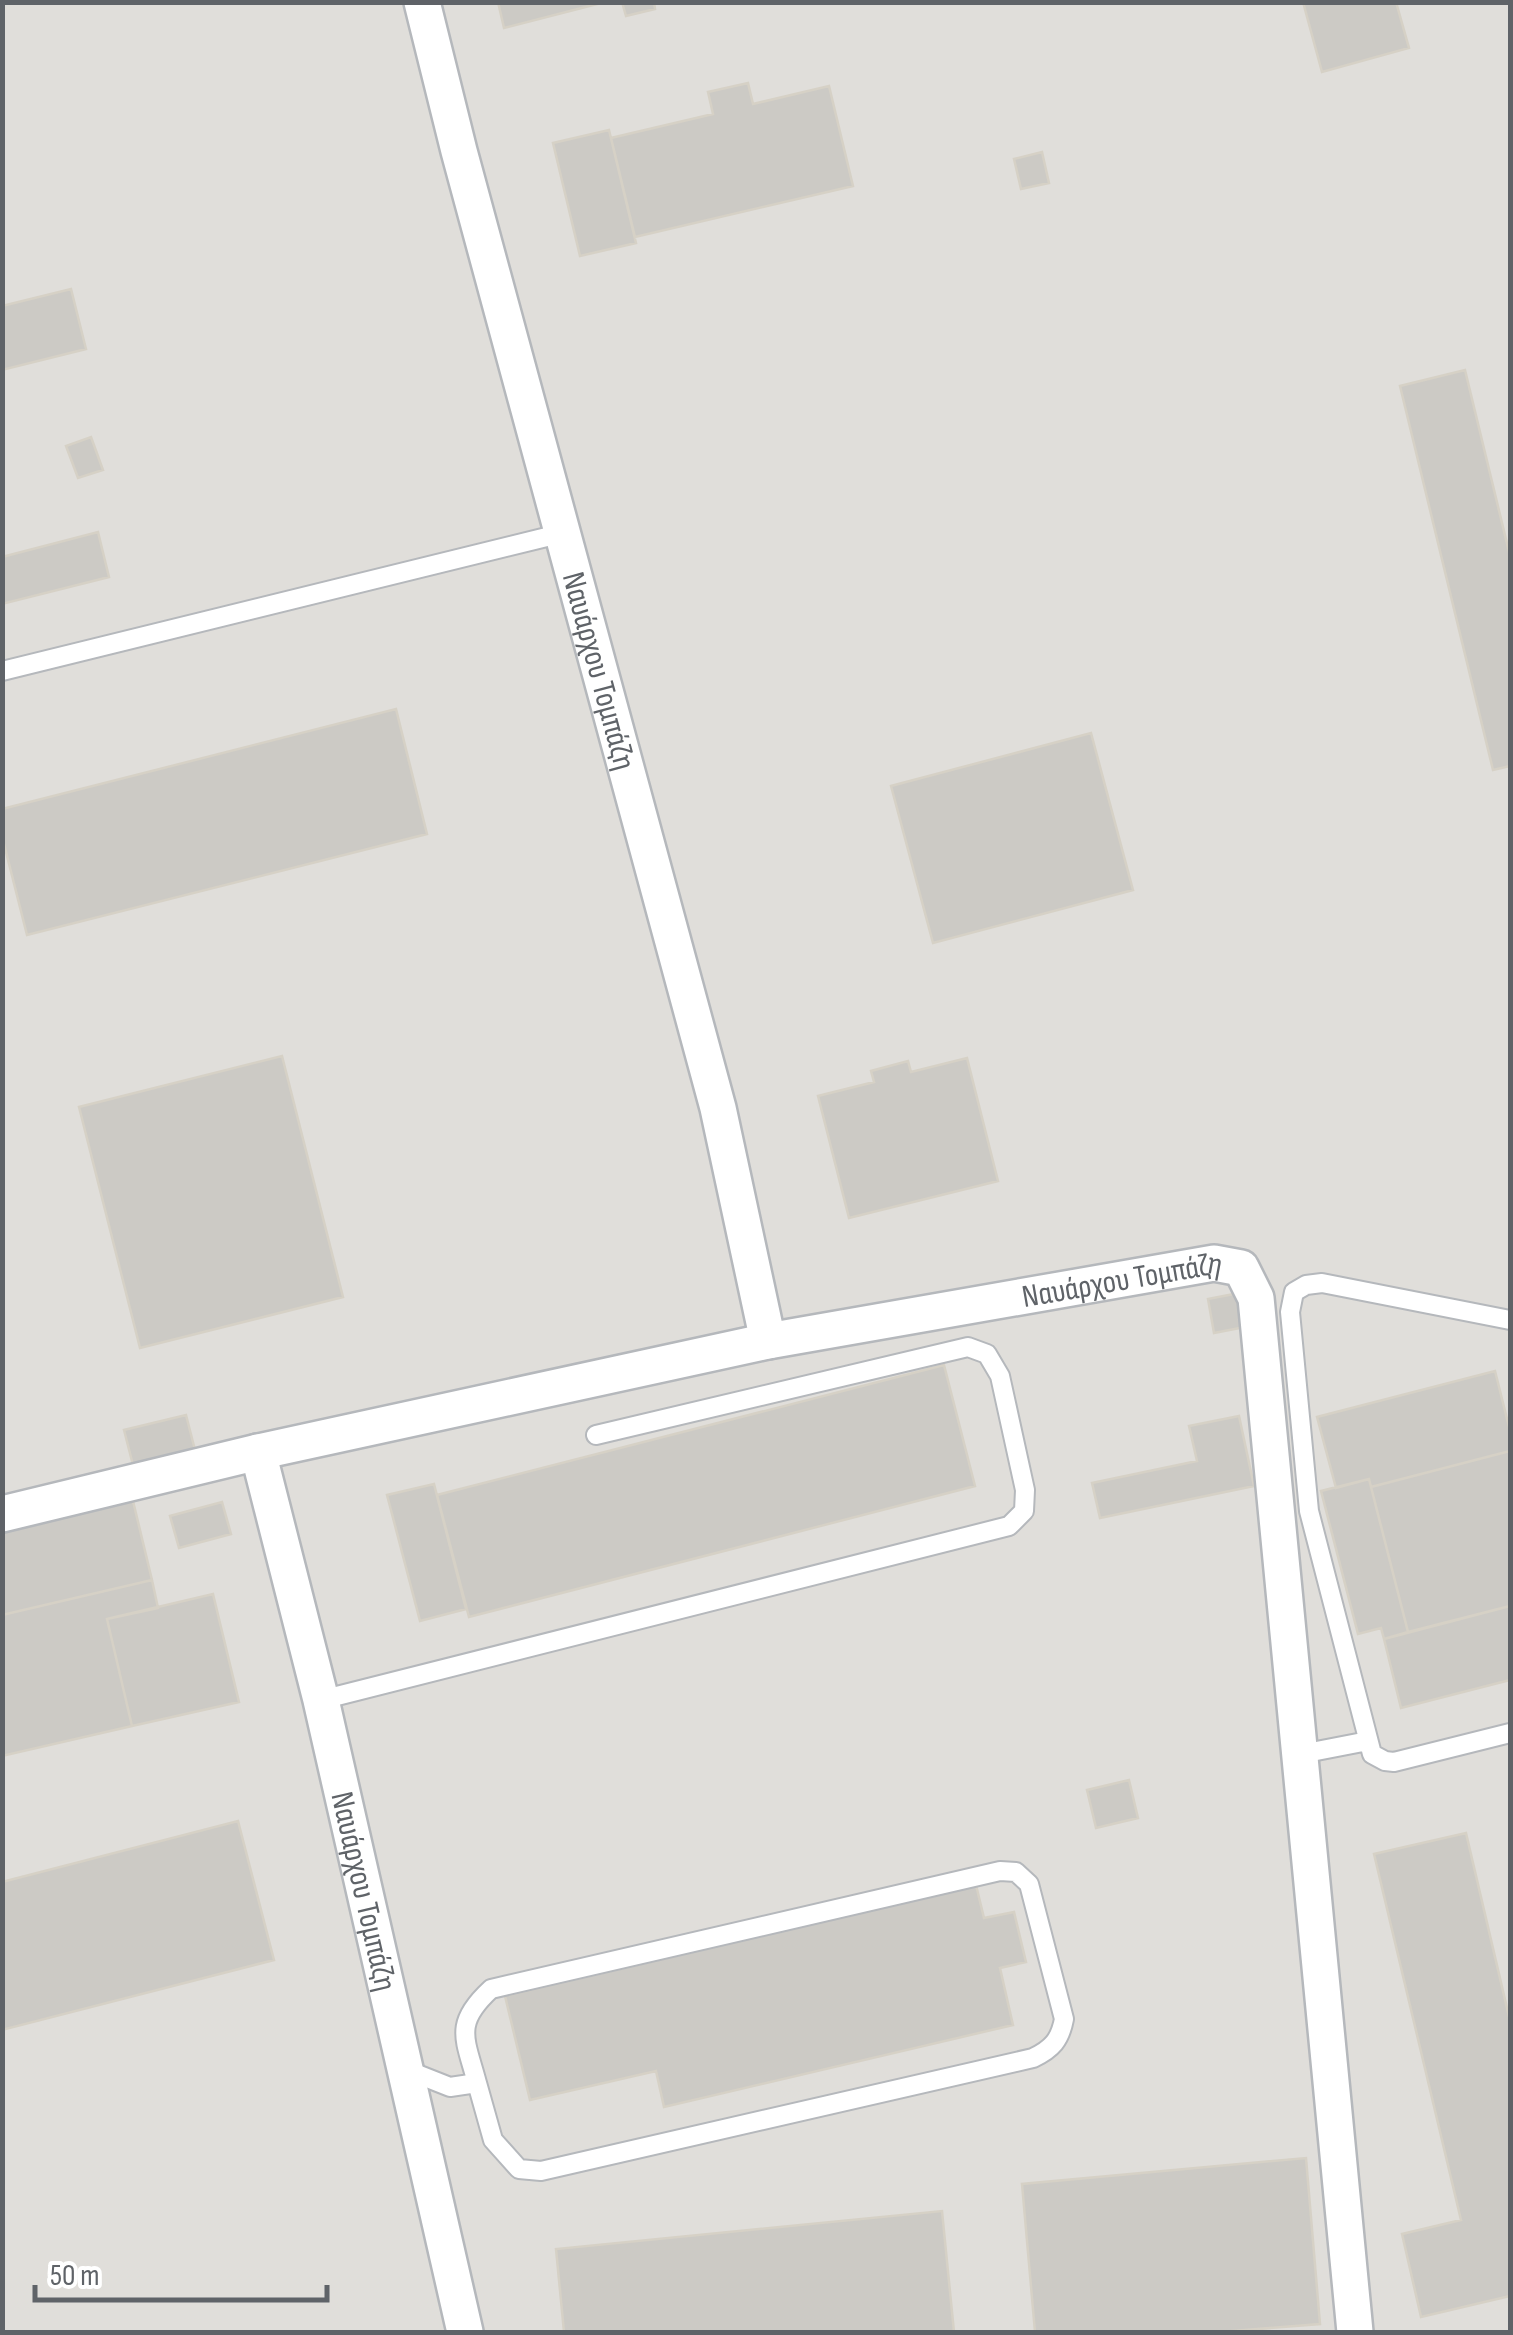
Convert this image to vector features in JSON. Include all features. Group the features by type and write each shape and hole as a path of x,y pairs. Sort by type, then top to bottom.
{"street":[{"name":"Ναυάρχου Τομπάζη","path":"422,2 718,1108 768,1340"},
{"name":"Ναυάρχου Τομπάζη","path":"2,1514 258,1452 768,1340 1214,1263 1240,1268 1256,1298 1301,1754"},
{"name":"Ναυάρχου Τομπάζη","path":"258,1452 322,1700 465,2332"},
{"path":"1301,1754 1355,2332"}],"lane":[{"path":"2,671 563,533"},
{"path":"1510,1320 1322,1283 1294,1292 1290,1312 1309,1511 1372,1754 1394,1762 1510,1733"},
{"path":"322,1700 1009,1526 1024,1510 1025,1490 1000,1376 987,1354 968,1347 596,1435"},
{"path":"1301,1754 1368,1741"},
{"path":"1000,1871 1016,1872 1029,1884 1064,2019 1061,2034 1050,2050 1033,2058 541,2170 519,2169 493,2140 477,2082 464,2034 466,2019 491,1989 1000,1871"},
{"path":"406,2070 450,2087 477,2082"}],"shaded area":[{"path":"3,3 1510,3 1510,2332 3,2332"}],"building":[{"path":"498,2 605,2 504,28"},
{"path":"622,2 654,2 655,9 626,16"},
{"path":"1303,2 1396,2 1409,48 1322,72"},
{"path":"748,83 753,104 829,86 853,186 635,237 611,138 713,114 708,92"},
{"path":"609,130 636,243 580,256 553,143"},
{"path":"1042,152 1049,183 1021,189 1014,159"},
{"path":"71,289 86,349 2,370 2,306"},
{"path":"1465,370 1510,556 1510,766 1493,770 1400,386"},
{"path":"91,437 103,470 78,478 66,446"},
{"path":"98,532 109,577 2,604 2,557"},
{"path":"396,709 427,834 27,935 2,836 2,809"},
{"path":"1091,733 1133,890 933,943 891,786"},
{"path":"282,1056 343,1297 140,1348 79,1107"},
{"path":"967,1058 998,1181 849,1218 818,1096 874,1082 871,1071 908,1061 911,1072"},
{"path":"1239,1293 1245,1327 1214,1333 1208,1299"},
{"path":"944,1365 975,1486 469,1617 437,1495"},
{"path":"1495,1371 1510,1431 1510,1451 1371,1487 1369,1479 1336,1488 1317,1417"},
{"path":"186,1415 195,1450 133,1465 124,1430"},
{"path":"1239,1416 1254,1486 1100,1518 1092,1483 1197,1461 1189,1426"},
{"path":"1510,1451 1510,1606 1408,1632 1371,1487"},
{"path":"1369,1479 1408,1632 1384,1639 1381,1628 1358,1634 1321,1491"},
{"path":"434,1484 466,1609 420,1621 387,1495"},
{"path":"133,1501 152,1580 2,1615 2,1531"},
{"path":"222,1502 231,1534 179,1548 170,1516"},
{"path":"152,1580 158,1608 107,1619 132,1726 2,1756 2,1615"},
{"path":"213,1594 239,1702 132,1726 107,1619"},
{"path":"1510,1606 1510,1680 1401,1708 1384,1639"},
{"path":"1129,1780 1138,1818 1096,1828 1087,1790"},
{"path":"238,1821 274,1960 2,2030 2,1882"},
{"path":"1466,1833 1510,2021 1510,2296 1421,2317 1402,2234 1461,2220 1374,1854"},
{"path":"976,1885 984,1918 1014,1912 1026,1962 1000,1968 1013,2025 664,2107 656,2071 530,2100 505,1996"},
{"path":"1306,2158 1320,2324 1221,2332 1035,2332 1022,2184"},
{"path":"942,2211 954,2332 564,2332 556,2249"}]}
